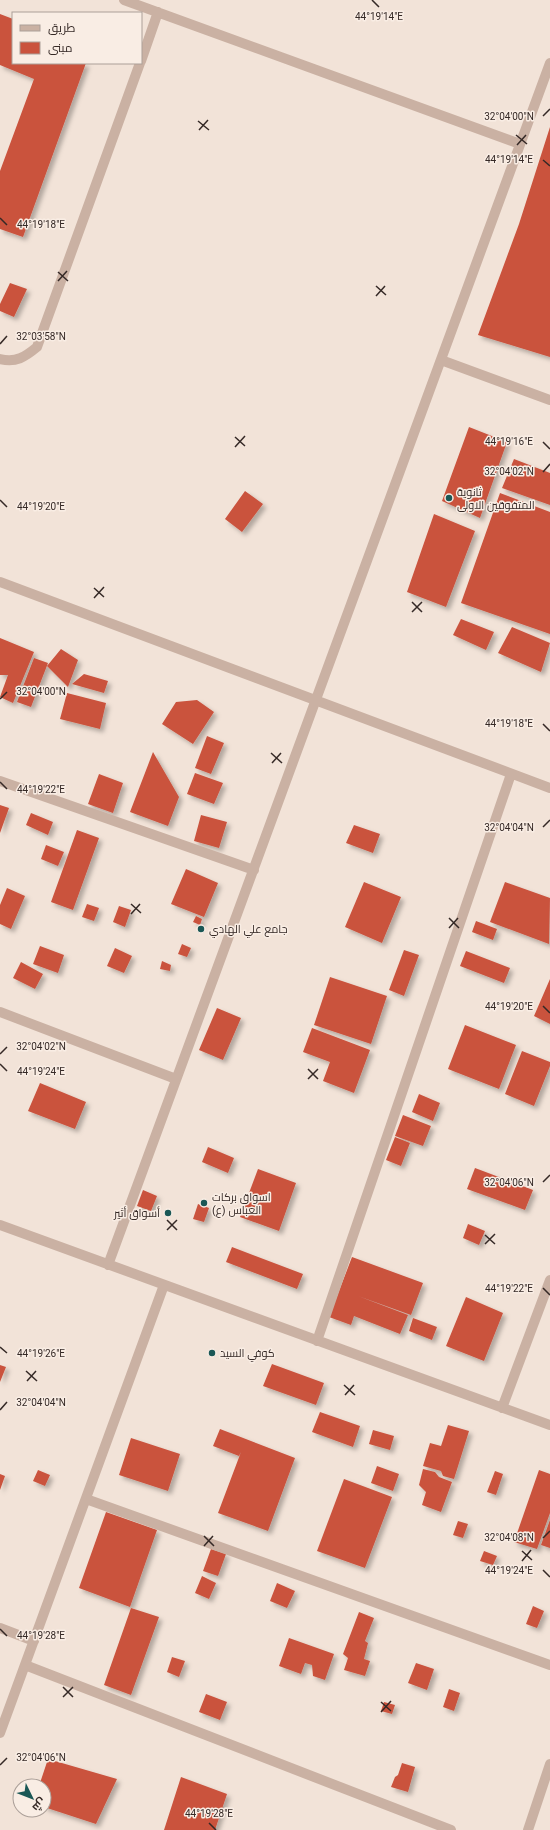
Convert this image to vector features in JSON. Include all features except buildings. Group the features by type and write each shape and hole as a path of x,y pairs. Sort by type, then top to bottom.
{"street":[{"path":"124,0 520,144"},
{"path":"142,59 158,12"},
{"path":"108,1265 550,63"},
{"path":"0,359 10,361 25,358 37,347 140,64"},
{"path":"441,360 550,400"},
{"path":"0,582 550,788"},
{"path":"317,1341 511,774"},
{"path":"0,781 254,870"},
{"path":"0,1012 176,1079"},
{"path":"0,1225 550,1426"},
{"path":"502,1408 550,1280"},
{"path":"0,1733 164,1285"},
{"path":"86,1499 550,1665"},
{"path":"0,1628 34,1641"},
{"path":"25,1665 451,1830"},
{"path":"528,1830 550,1764"}],"place":[{"name":"ثانوية المتفوقين الاولى","path":"449,498"},
{"name":"جامع علي الهادي","path":"201,929"},
{"name":"اسواق بركات العباس (ع)","path":"204,1203"},
{"name":"أسواق أثير","path":"168,1213"},
{"name":"كوفي السيد","path":"212,1353"}]}
